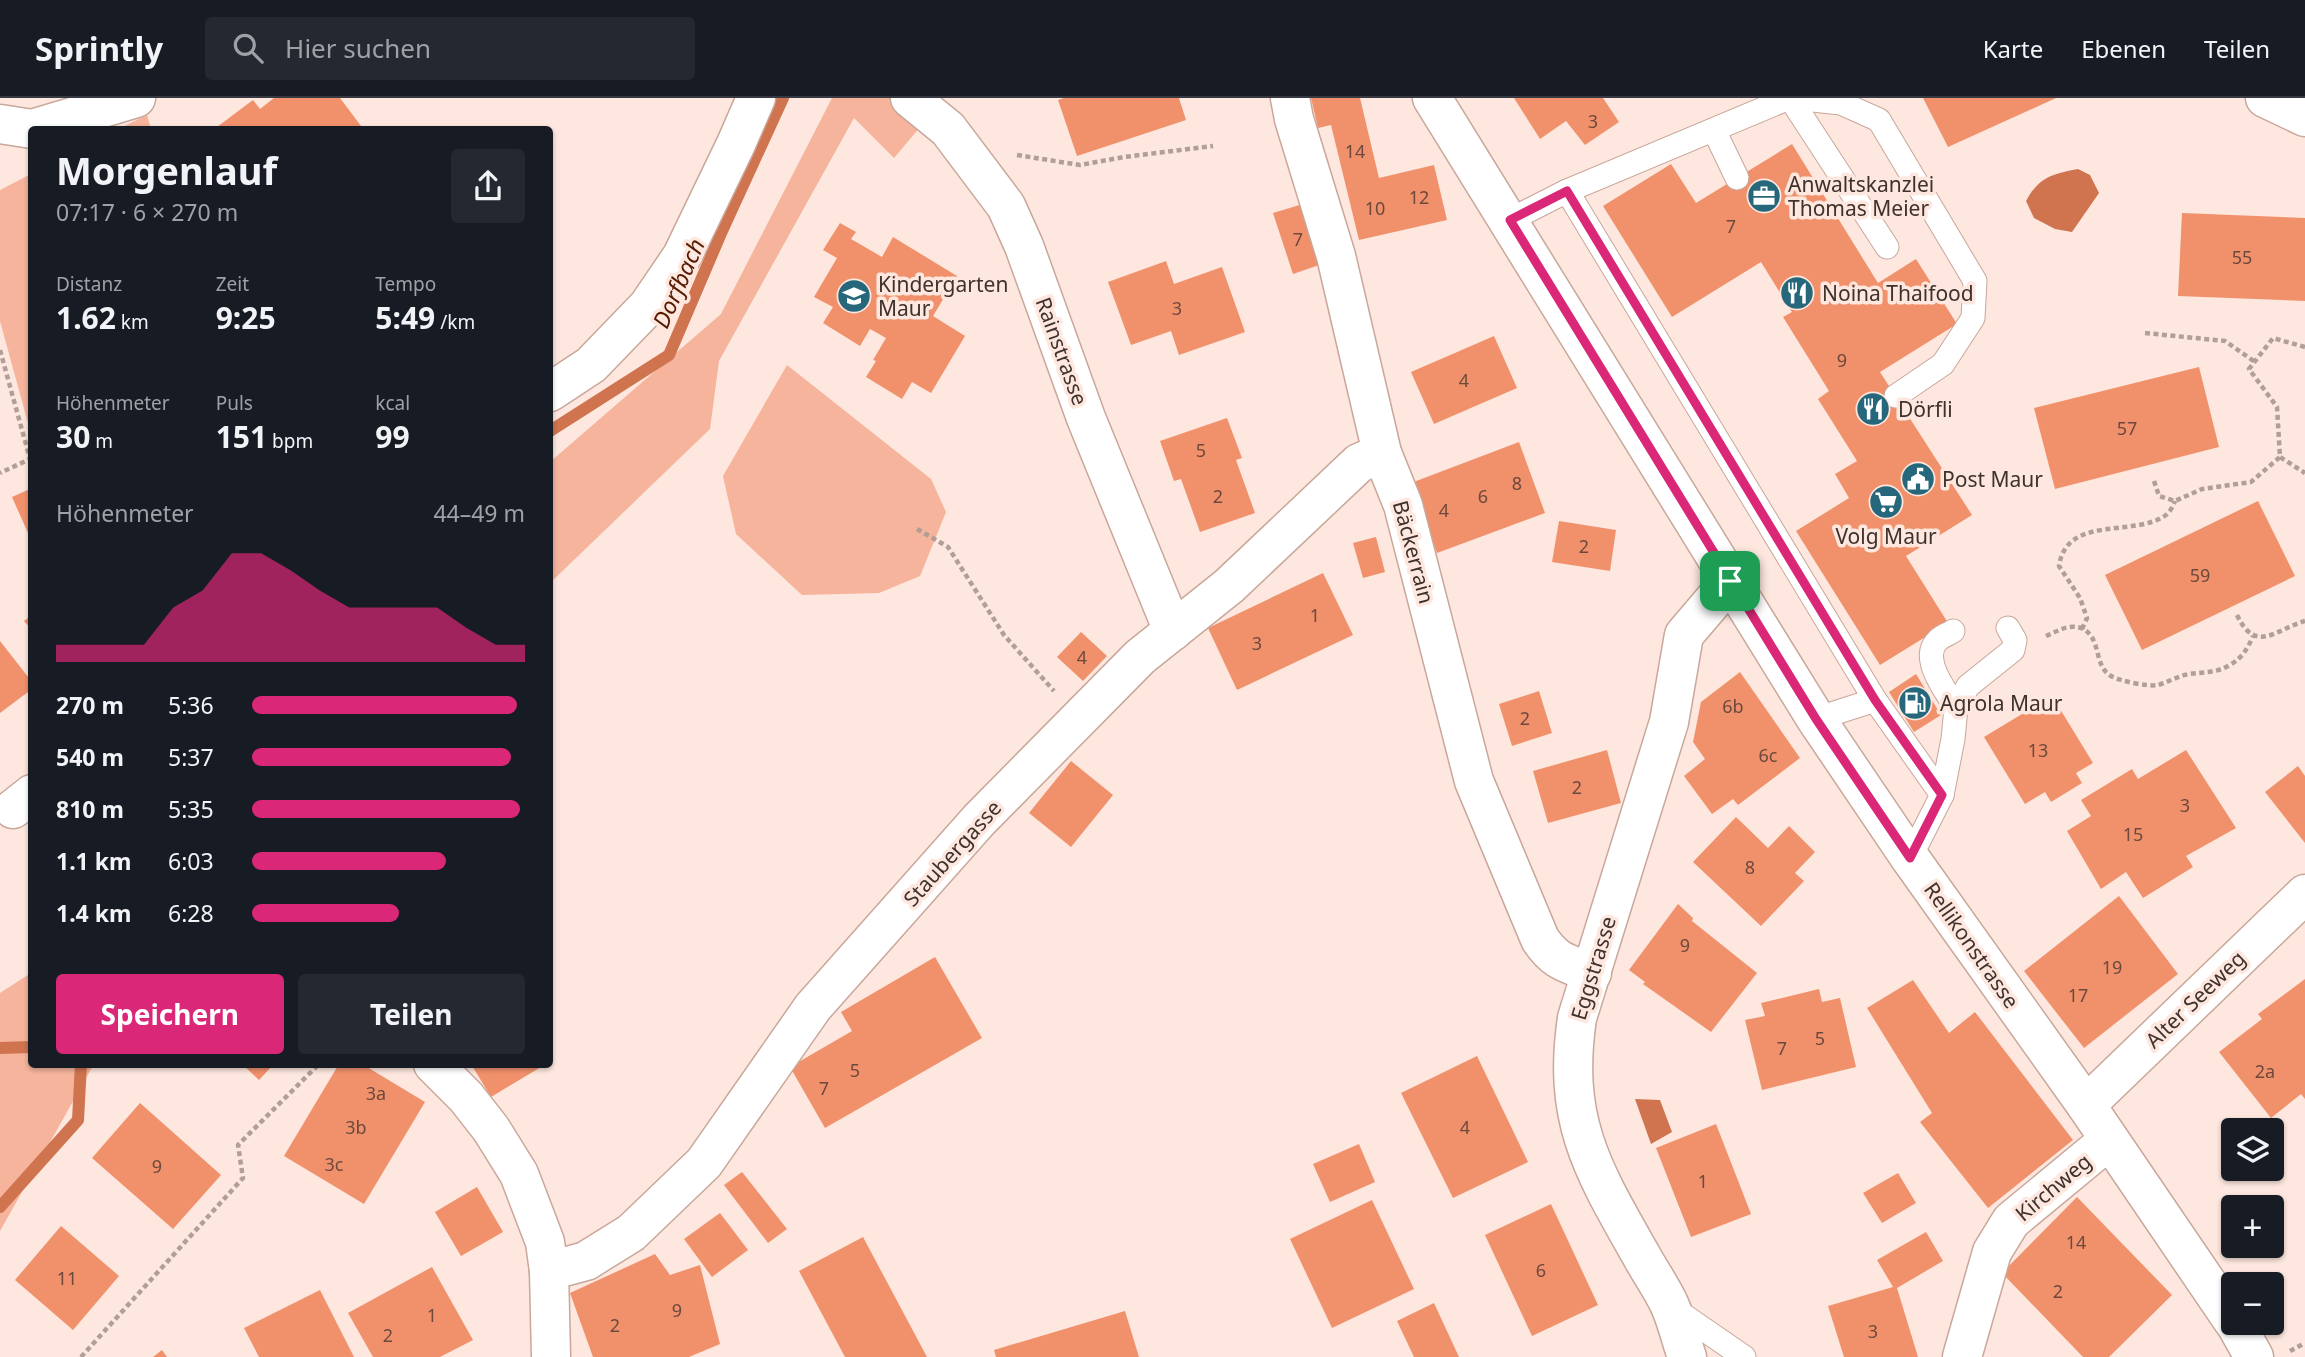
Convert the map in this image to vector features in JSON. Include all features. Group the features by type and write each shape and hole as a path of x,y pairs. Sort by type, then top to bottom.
{"street":[{"path":"43,126 135,98"},
{"path":"553,390 591,365 648,306 682,256 756,98"},
{"name":"Rainstrasse","path":"910,98 948,129 1006,206 1024,246 1086,418 1173,631"},
{"name":"Bäckerrain","path":"1290,98 1336,256 1382,453 1403,505 1474,781 1539,939 1549,953 1560,961 1591,973"},
{"name":"Rellikonstrasse","path":"1432,98 1510,220 1816,719 2221,1303"},
{"path":"2265,98 2305,117"},
{"path":"0,124 28,128"},
{"name":"Staubergasse","path":"549,1271 586,1261 631,1233 704,1163 813,1007 979,820 1080,721 1140,657 1229,586 1359,463 1382,453"},
{"name":"Eggstrasse","path":"1687,1357 1670,1306 1603,1188 1585,1147 1577,1116 1572,1047 1577,1017 1669,722 1684,635 1730,581"},
{"name":"Alter Seeweg","path":"2086,1105 2305,894"},
{"path":"437,1068 466,1097 519,1174 545,1242 549,1271 551,1357"},
{"name":"Kirchweg","path":"1962,1357 1992,1252 2011,1221 2109,1140"},
{"name":"Rellikonstrasse","path":"2241,1335 2254,1357"}],"lane":[{"path":"1510,220 1567,191 1791,98 1841,103 1879,120 1975,281 1973,318 1943,364 1896,396"},
{"path":"1791,98 1887,247"},
{"path":"1714,130 1737,178"},
{"path":"1567,191 1875,700 1942,795"},
{"path":"1953,631 1937,640 1933,648 1932,669 1956,708"},
{"path":"1910,858 1942,795 1956,708 1968,686 2010,639"},
{"path":"1816,719 1875,700"},
{"path":"1670,1306 1744,1357"}],"path":[{"path":"984,175 1018,154 1080,165 1213,146"},
{"path":"2145,334 2225,341 2255,362"},
{"path":"2280,457 2277,407 2249,369 2273,338 2305,347"},
{"path":"0,350 28,452"},
{"path":"2280,457 2305,473"},
{"path":"2082,629 2087,618 2080,598 2059,566 2060,554 2066,546 2081,534 2149,523 2168,514 2175,502 2202,489 2251,482 2280,457"},
{"path":"0,473 28,460"},
{"path":"2154,481 2159,496 2175,502"},
{"path":"917,529 948,547 1004,635 1080,721"},
{"path":"2237,615 2243,628 2253,636 2270,637 2293,624 2305,621"},
{"path":"2010,639 2067,626 2082,629 2089,633 2095,643 2101,667 2110,676 2122,681 2157,685 2188,674 2208,673 2230,665 2248,649 2253,636"},
{"path":"81,1357 243,1178 238,1145 315,1068"}],"shaded area":[{"path":"832,98 925,98 926,120 894,158 854,118 719,361 710,429 553,580 553,459 721,314"},
{"path":"147,115 150,126 124,126"},
{"path":"2078,169 2090,175 2099,193 2072,232 2055,229 2034,218 2026,201 2036,187 2054,175"},
{"path":"28,176 28,423 0,321 0,190"},
{"path":"787,365 931,479 946,512 920,576 879,593 802,595 736,534 723,476"},
{"path":"28,975 28,1068 92,1068 0,1231 0,993"},
{"path":"1635,1099 1660,1100 1672,1132 1651,1144"}],"building":[{"path":"274,98 340,98 361,126 218,126 253,100 260,109"},
{"path":"1179,98 1186,120 1077,156 1058,100"},
{"path":"1311,98 1360,98 1379,178 1434,165 1447,220 1359,240 1331,125 1318,128"},
{"path":"1514,98 1603,98 1619,122 1585,145 1566,121 1540,139"},
{"path":"1923,98 2056,98 1948,147"},
{"path":"1792,144 1878,283 1916,259 1957,324 1880,372 1972,515 1906,556 1948,623 1880,665 1796,531 1849,498 1835,474 1857,461 1818,399 1829,391 1783,317 1792,312 1761,262 1672,317 1603,206 1671,164 1696,203"},
{"path":"1303,204 1322,264 1293,274 1273,213"},
{"path":"2182,213 2305,218 2305,301 2178,296"},
{"path":"840,223 856,232 851,239 882,257 893,237 957,276 933,316 965,336 931,393 912,382 902,399 866,377 886,338 870,329 860,346 823,323 833,307 814,297 837,258 823,250"},
{"path":"1166,261 1174,284 1222,267 1245,332 1179,355 1171,331 1131,345 1108,282"},
{"path":"1494,336 1517,388 1434,424 1411,372"},
{"path":"2199,367 2219,447 2055,489 2034,408"},
{"path":"1227,418 1242,458 1236,460 1255,513 1200,532 1181,479 1174,481 1160,441"},
{"path":"1519,442 1545,513 1437,553 1411,483"},
{"path":"28,490 28,533 12,497"},
{"path":"2258,501 2295,576 2142,650 2105,575"},
{"path":"1559,521 1616,530 1610,571 1552,562"},
{"path":"1376,537 1385,572 1363,578 1353,543"},
{"path":"1323,573 1353,635 1237,690 1208,628"},
{"path":"1081,632 1107,656 1083,681 1057,657"},
{"path":"0,641 28,677 28,692 0,713"},
{"path":"1740,672 1800,758 1738,805 1733,799 1712,814 1684,776 1705,759 1693,742 1701,702"},
{"name":"Agrola Maur","path":"1916,674 1941,715 1914,732 1889,692"},
{"path":"1539,691 1552,733 1512,746 1499,704"},
{"path":"2052,696 2093,763 2076,773 2082,783 2051,802 2045,792 2025,804 1984,737"},
{"path":"1607,750 1621,803 1548,823 1533,771"},
{"path":"2186,750 2236,828 2186,856 2193,867 2143,898 2126,872 2101,889 2067,831 2091,816 2081,800 2132,769 2138,779"},
{"path":"1071,761 1113,795 1071,847 1029,813"},
{"path":"2298,766 2305,776 2305,843 2265,792"},
{"path":"1736,817 1768,848 1789,826 1815,852 1795,873 1804,881 1761,926 1693,862"},
{"path":"2119,896 2178,974 2084,1048 2024,971"},
{"path":"1678,904 1693,918 1692,921 1757,973 1711,1032 1643,984 1645,982 1629,970"},
{"path":"935,957 982,1038 825,1128 790,1067 852,1031 841,1012"},
{"path":"2305,979 2305,1099 2301,1094 2271,1118 2219,1052 2262,1019 2258,1014"},
{"path":"1913,980 1949,1033 1975,1012 2073,1140 1988,1208 1920,1122 1932,1113 1867,1008"},
{"path":"1819,989 1822,1002 1840,998 1856,1067 1762,1090 1745,1020 1765,1016 1761,1003"},
{"path":"1477,1056 1528,1162 1453,1198 1401,1093"},
{"path":"246,1068 270,1068 259,1080"},
{"path":"337,1068 369,1068 425,1102 364,1204 284,1156"},
{"path":"473,1068 539,1068 491,1097"},
{"path":"140,1103 221,1175 173,1229 92,1158"},
{"path":"1716,1124 1751,1214 1691,1237 1656,1148"},
{"path":"1359,1144 1375,1182 1330,1202 1313,1164"},
{"path":"742,1172 787,1229 768,1243 724,1185"},
{"path":"1898,1173 1916,1203 1882,1223 1863,1193"},
{"path":"477,1187 503,1232 461,1256 435,1212"},
{"path":"2077,1197 2172,1295 2109,1357 2083,1357 2002,1273"},
{"path":"1372,1200 1414,1289 1332,1328 1290,1239"},
{"path":"1551,1204 1598,1305 1532,1336 1485,1235"},
{"path":"720,1213 748,1250 712,1277 684,1239"},
{"path":"61,1226 119,1276 73,1330 15,1280"},
{"path":"1926,1232 1943,1261 1897,1288 1918,1357 1844,1357 1828,1306 1893,1287 1877,1260"},
{"path":"863,1237 927,1357 845,1357 799,1271"},
{"path":"655,1254 670,1275 700,1265 720,1344 689,1357 593,1357 570,1293"},
{"path":"432,1267 473,1340 440,1357 373,1357 348,1313"},
{"path":"320,1290 354,1357 259,1357 244,1328"},
{"path":"1434,1303 1459,1357 1414,1357 1397,1321"},
{"path":"1125,1311 1139,1357 996,1357 994,1350"},
{"path":"162,1350 167,1357 153,1357"}],"waterway":[{"name":"Dorfbach","path":"553,429 669,355 783,98"},
{"path":"0,1048 28,1047"},
{"name":"Dorfbach","path":"0,1207 78,1120 81,1068"}],"place":[{"name":"Anwaltskanzlei Thomas Meier","path":"1764,196"},
{"name":"Noina Thaifood","path":"1797,293"},
{"name":"Kindergarten Maur","path":"854,296"},
{"name":"Dörfli","path":"1873,409"},
{"name":"Post Maur","path":"1918,479"},
{"name":"Volg Maur","path":"1886,502"},
{"name":"Agrola Maur","path":"1915,703"}],"route":[{"path":"1567,191 1875,700 1942,795 1910,858 1816,719 1730,581 1510,220 1567,191"}]}
